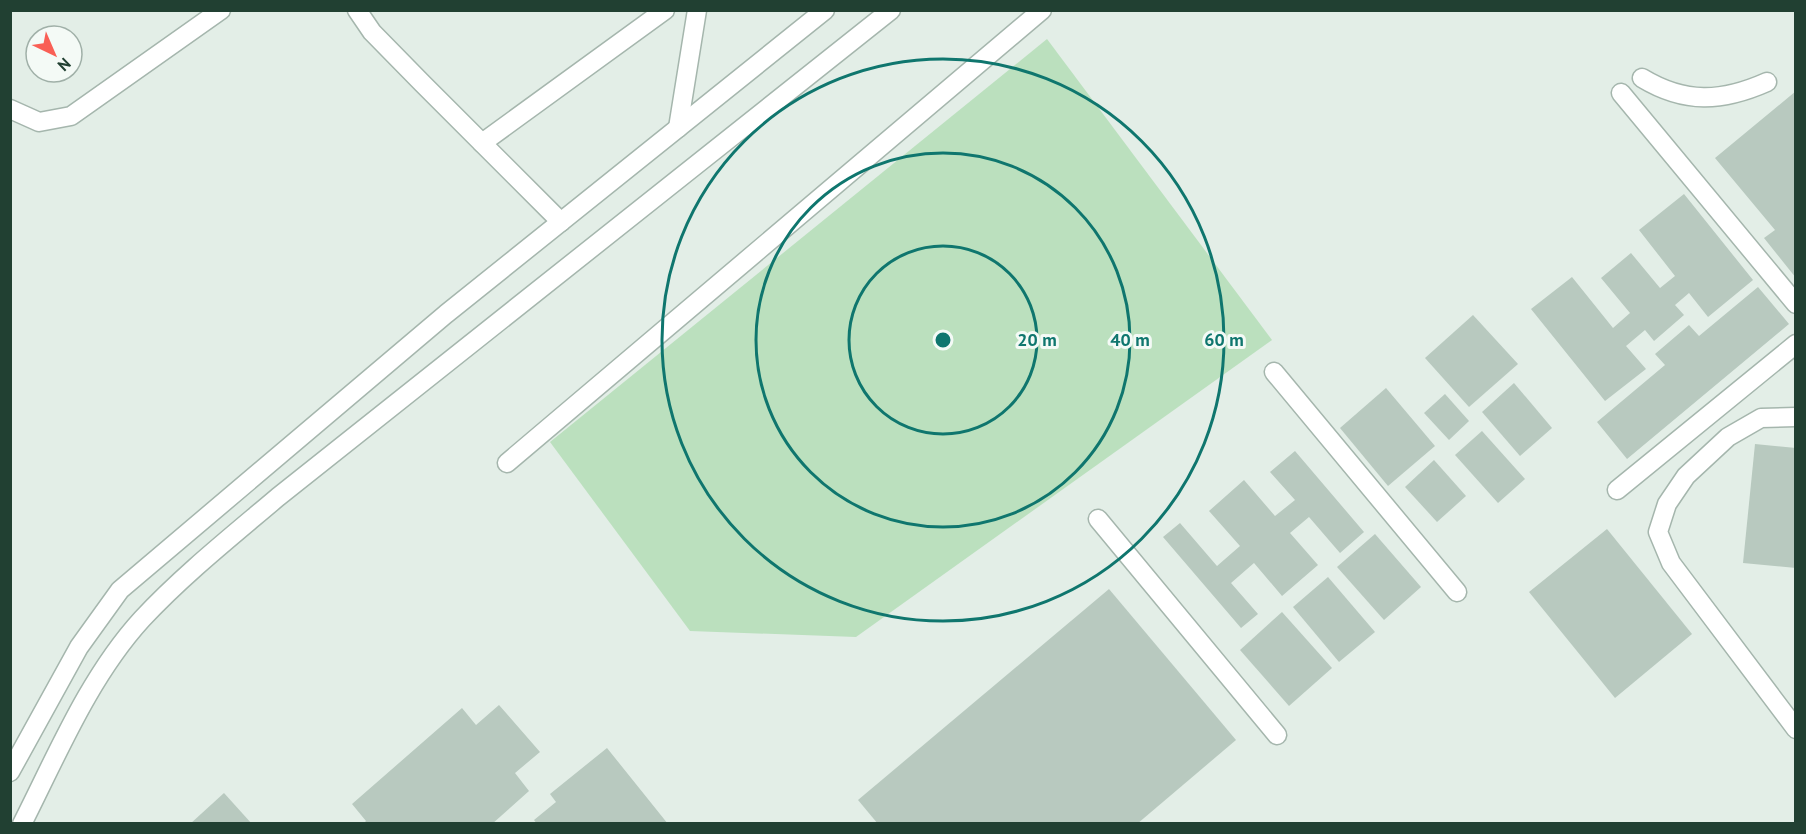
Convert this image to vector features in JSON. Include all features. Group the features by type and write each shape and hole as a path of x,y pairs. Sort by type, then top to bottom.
{"street":[{"path":"10,109 39,122 71,116 221,10"},
{"path":"357,10 372,32 561,222"},
{"path":"482,143 665,10"},
{"path":"678,128 697,10"},
{"path":"10,772 79,647 120,590 336,406 825,10"},
{"path":"22,824 93,685 141,620 201,563 287,490 891,10"},
{"path":"507,463 1042,10"},
{"path":"1642,78 1665,92 1697,97 1738,95 1767,82"},
{"path":"1621,93 1796,304"},
{"path":"1617,490 1796,344"},
{"path":"1274,372 1457,592"},
{"path":"1796,417 1761,418 1728,437 1686,476 1667,504 1658,532 1671,563 1796,729"},
{"path":"1098,519 1277,735"}],"green space":[{"path":"1047,39 1272,340 856,637 690,631 550,442"}],"building":[{"path":"1796,91 1796,278 1764,238 1775,230 1715,158"},
{"path":"1684,194 1753,280 1708,317 1689,293 1675,305 1684,315 1654,341 1645,330 1626,346 1646,369 1605,401 1531,309 1572,277 1613,328 1630,313 1601,278 1631,253 1660,288 1675,276 1639,230"},
{"path":"1758,287 1789,324 1627,459 1597,422 1665,365 1655,354 1689,325 1699,336"},
{"path":"1473,315 1518,364 1469,407 1425,358"},
{"path":"1514,383 1552,428 1520,456 1482,412"},
{"path":"1386,388 1435,446 1388,486 1340,428"},
{"path":"1445,394 1469,421 1449,440 1424,413"},
{"path":"1482,431 1525,479 1498,503 1455,455"},
{"path":"1755,444 1796,448 1796,568 1743,563"},
{"path":"1295,451 1364,532 1340,553 1309,517 1290,533 1318,565 1282,596 1254,563 1231,583 1258,614 1241,628 1163,537 1180,523 1217,566 1240,546 1209,511 1244,480 1275,516 1295,500 1270,472"},
{"path":"1434,460 1466,496 1437,522 1405,487"},
{"path":"1607,529 1692,634 1615,698 1529,592"},
{"path":"1375,534 1421,587 1384,620 1337,567"},
{"path":"1328,577 1375,632 1339,662 1293,607"},
{"path":"1109,589 1236,740 1137,824 878,824 858,800"},
{"path":"1282,612 1332,668 1289,706 1240,650"},
{"path":"499,705 540,752 515,773 529,791 492,824 363,824 366,821 352,804 462,708 476,725"},
{"path":"607,748 668,824 537,824 534,820 556,802 550,794"},
{"path":"224,793 252,824 190,824"}]}
